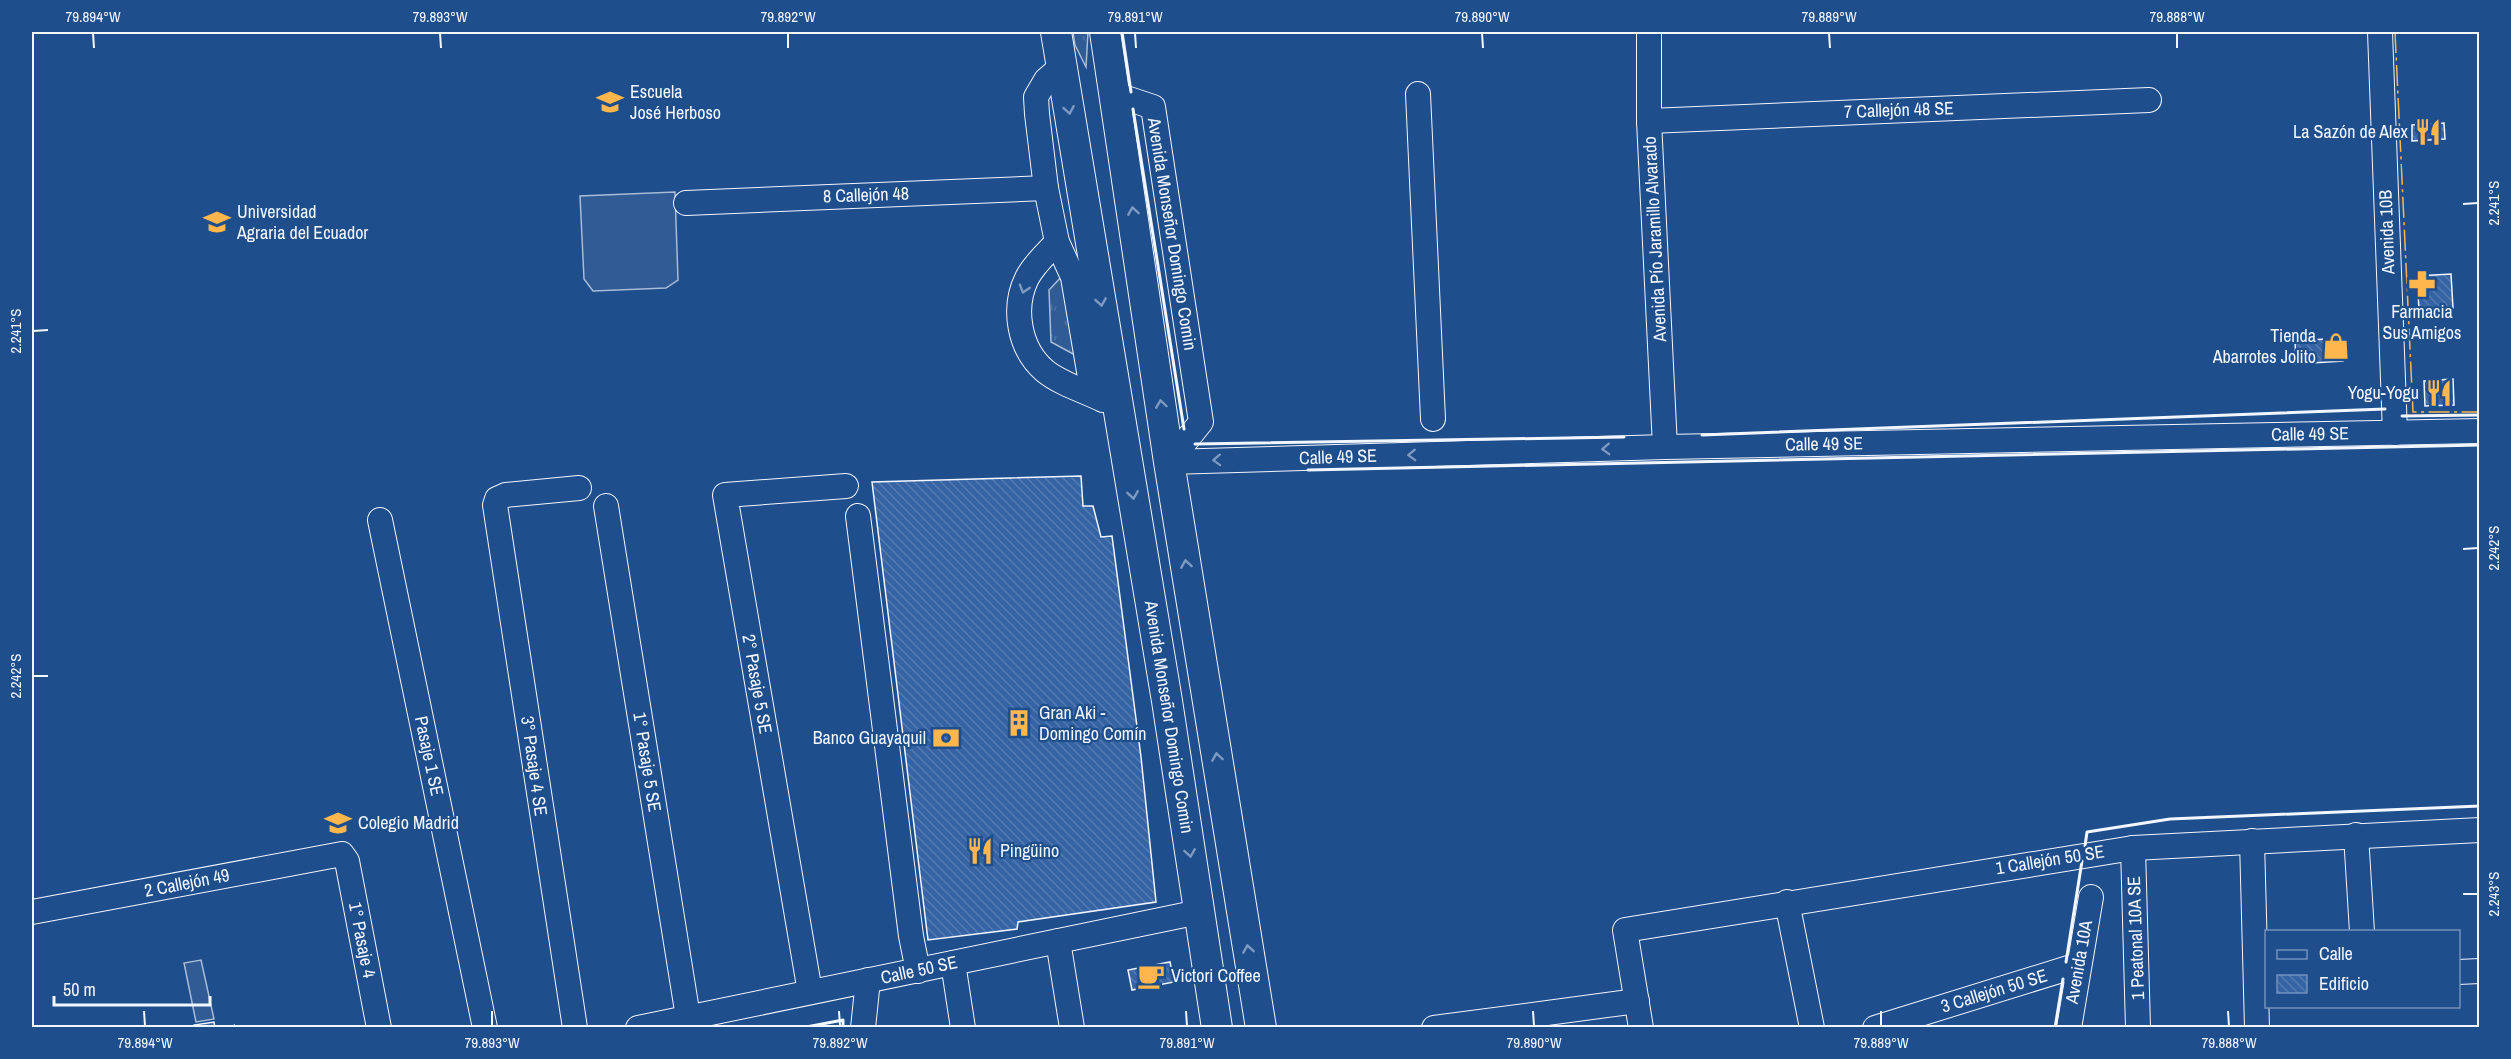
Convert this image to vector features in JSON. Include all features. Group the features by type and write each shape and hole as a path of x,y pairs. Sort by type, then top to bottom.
{"main road":[{"name":"Avenida Monseñor Domingo Comin","path":"1056,32 1106,401 1199,912 1217,1028"},
{"name":"Avenida Monseñor Domingo Comin","path":"1105,32 1169,462 1260,1028"}],"street":[{"name":"Avenida Pío Jaramillo Alvarado","path":"1648,32 1648,121 1665,447"},
{"name":"Avenida 10B","path":"2380,32 2395,433"},
{"name":"Avenida Monseñor Domingo Comin","path":"1062,66 1046,80 1036,97 1046,188 1057,242 1073,277 1106,401"},
{"path":"1418,94 1433,419"},
{"name":"7 Callejón 48 SE","path":"1648,121 2149,100"},
{"name":"8 Callejón 48","path":"686,203 1046,188"},
{"path":"1057,242 1027,278 1020,301 1020,328 1032,358 1047,372 1106,401"},
{"name":"Calle 49 SE","path":"1169,462 1665,447 2480,431"},
{"name":"2° Pasaje 5 SE","path":"810,992 725,495 846,486"},
{"name":"3° Pasaje 4 SE","path":"575,1028 495,505 497,499 506,495 579,488"},
{"name":"1° Pasaje 5 SE","path":"606,506 688,1017"},
{"path":"858,516 911,936 918,971"},
{"name":"Pasaje 1 SE","path":"380,520 485,1028"},
{"name":"1 Callejón 50 SE","path":"1637,1001 1624,930 2133,848 2480,830"},
{"path":"2356,835 2362,930"},
{"path":"2252,841 2261,983 2257,1028"},
{"name":"1 Peatonal 10A SE","path":"2133,848 2138,1028"},
{"name":"2 Callejón 49","path":"32,912 342,854"},
{"name":"1° Pasaje 4","path":"342,854 346,861 379,1028"},
{"name":"Avenida 10A","path":"2069,1028 2091,897"},
{"path":"1787,902 1812,1028"},
{"name":"Calle 50 SE","path":"638,1028 1199,912"},
{"path":"1058,941 1072,1028"},
{"path":"953,963 963,1028"},
{"name":"3 Callejón 50 SE","path":"1875,1028 2078,965"},
{"path":"2460,972 2480,971"},
{"path":"863,1028 868,980"},
{"path":"1434,1028 1637,1001 1641,1028"}],"green space":[{"path":"1073,32 1088,32 1086,67 1075,45"},
{"path":"1064,274 1077,356 1051,342 1049,290"}],"shaded area":[{"path":"675,192 678,280 666,288 593,291 584,279 580,196"},
{"path":"201,960 214,1019 196,1022 184,963"}],"building":[{"name":"La Sazón de Alex","path":"2444,123 2445,139 2412,141 2412,125"},
{"path":"2451,274 2453,308 2419,310 2417,276"},
{"path":"2341,338 2343,361 2296,364 2295,341"},
{"name":"Yogu-Yogu","path":"2453,379 2454,405 2425,406 2424,381"},
{"name":"Gran Aki - Domingo Comín","path":"1081,476 1083,506 1093,506 1101,537 1112,536 1141,757 1156,902 1018,922 1017,929 928,940 872,482"},
{"name":"Victori Coffee","path":"1170,962 1174,982 1132,990 1128,970"},
{"path":"214,1022 215,1028 195,1028 194,1025"}],"fence":[{"path":"223,1028 235,1025"}],"wall":[{"path":"1122,32 1131,92"},
{"path":"1133,109 1184,429"},
{"path":"1702,435 2385,409"},
{"path":"2402,416 2480,415"},
{"path":"1195,444 1624,437"},
{"path":"1308,470 2480,445"},
{"path":"2085,846 2087,832 2170,819 2480,806"},
{"path":"2066,962 2082,861"},
{"path":"2055,1028 2063,979"},
{"path":"801,1028 843,1020 843,1028"}],"power":[{"path":"2395,32 2413,412 2480,412"}],"place":[{"name":"Escuela José Herboso","path":"610,102"},
{"name":"La Sazón de Alex","path":"2428,132"},
{"name":"Universidad Agraria del Ecuador","path":"217,222"},
{"name":"Farmacia Sus Amigos","path":"2422,284"},
{"name":"Tienda Abarrotes Jolito","path":"2336,346"},
{"name":"Yogu-Yogu","path":"2439,393"},
{"name":"Gran Aki - Domingo Comín","path":"1019,723"},
{"name":"Banco Guayaquil","path":"946,738"},
{"name":"Colegio Madrid","path":"338,823"},
{"name":"Pingüino","path":"980,851"},
{"name":"Victori Coffee","path":"1151,976"}]}
